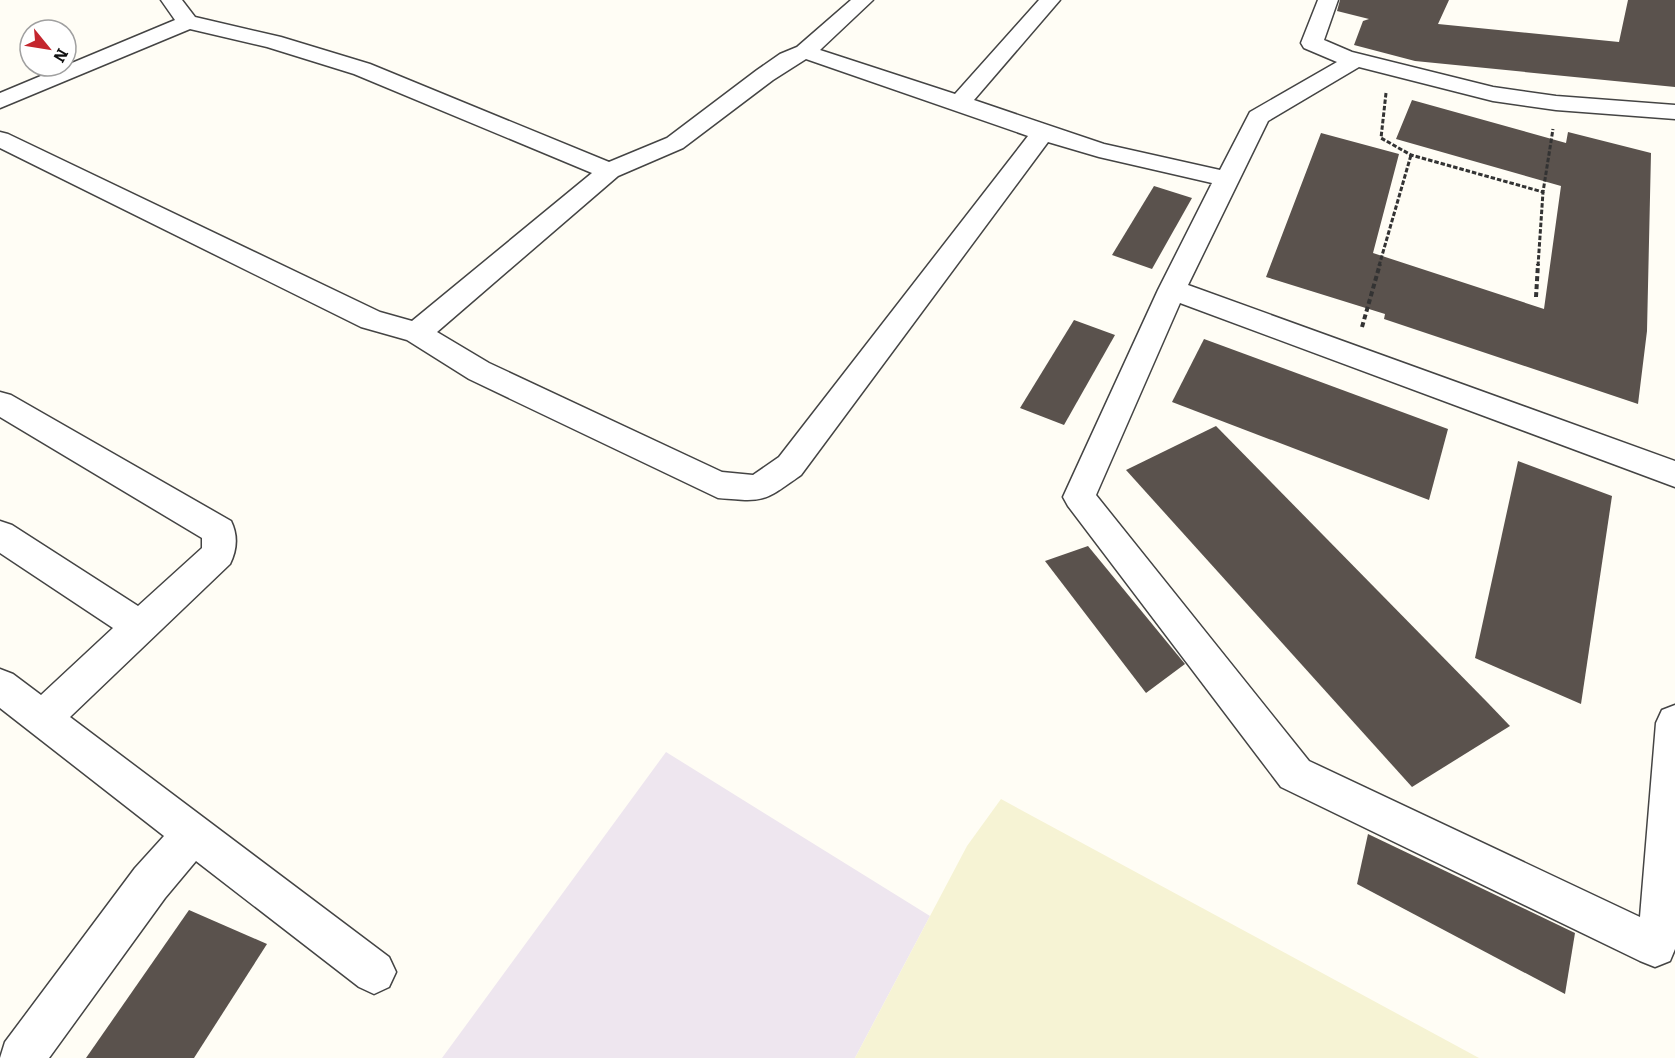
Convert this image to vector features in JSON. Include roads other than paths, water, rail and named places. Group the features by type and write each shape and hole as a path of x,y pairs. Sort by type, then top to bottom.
{"street":[{"path":"171,0 188,22"},
{"path":"417,333 609,171 675,143 765,75 788,59 805,52 863,0"},
{"path":"959,103 1050,0"},
{"path":"1328,0 1312,43 1352,62 1493,94 1673,115"},
{"path":"0,101 188,22 273,42 362,69 609,171"},
{"path":"805,52 1099,150 1227,179"},
{"path":"1352,62 1258,117 1173,290 1079,497 1295,774 1655,945 1660,932 1675,723"},
{"path":"0,139 371,320 417,333 479,371 718,485 758,488 790,466 1043,133"},
{"path":"1173,290 1675,474"},
{"path":"0,403 219,531 218,554 43,717"},
{"path":"0,535 139,626"},
{"path":"0,686 374,972"},
{"path":"21,1058 150,883 194,833"}]}
